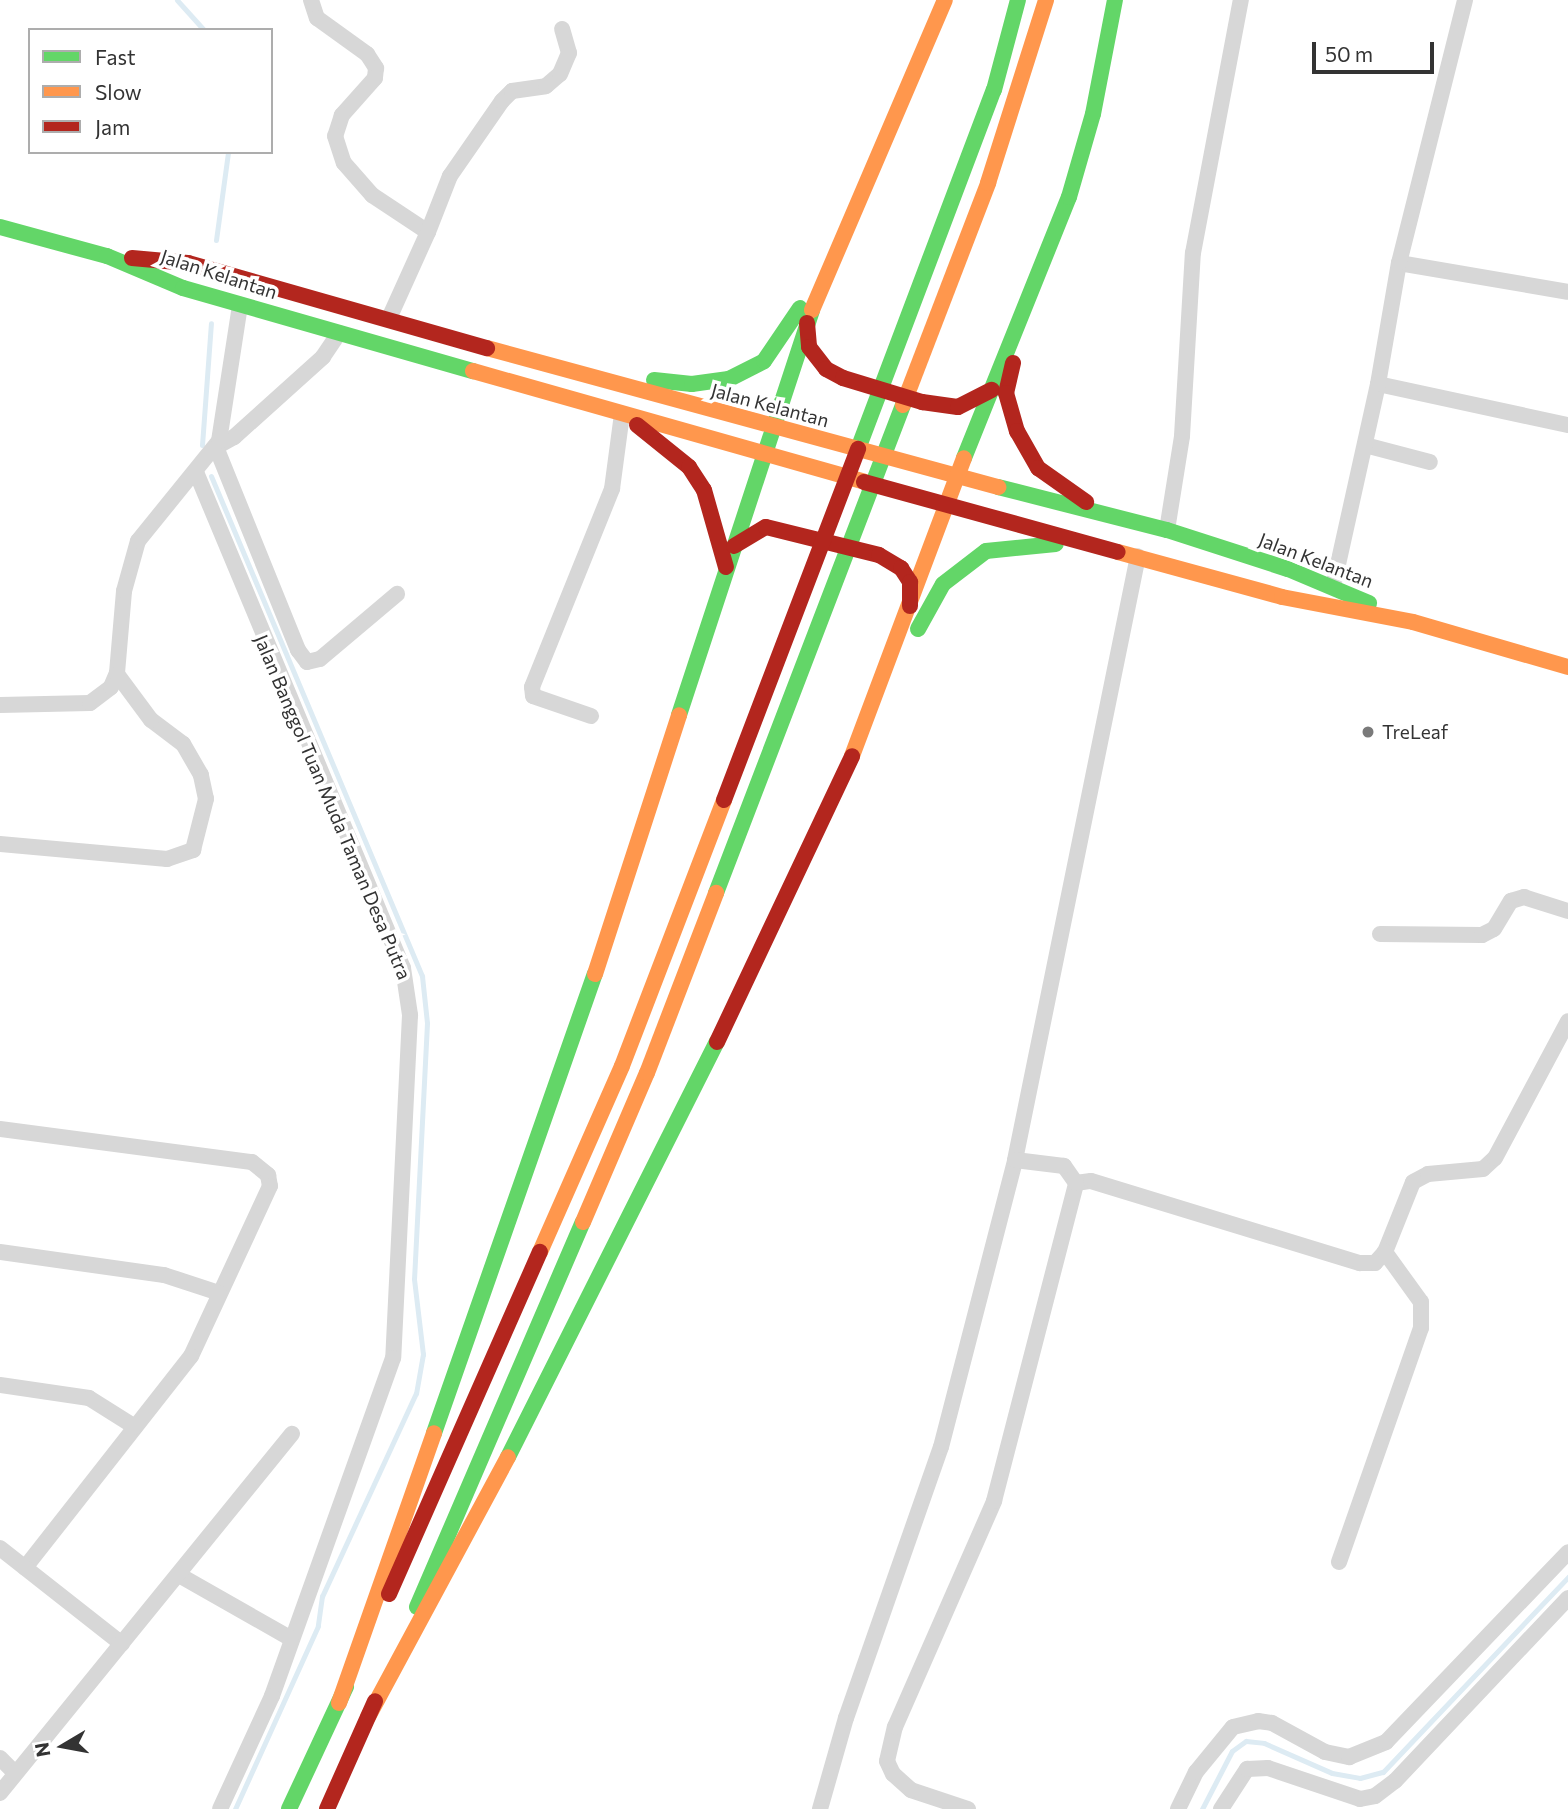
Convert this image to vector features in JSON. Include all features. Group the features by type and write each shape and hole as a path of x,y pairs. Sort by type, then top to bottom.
{"main road":[{"path":"339,1703 480,1312 726,567 766,455 807,321 830,260 945,0"},
{"path":"289,1809 505,1339 622,1066 994,90 1018,0"},
{"path":"327,1809 624,1132 821,625 1021,90 1046,0"},
{"path":"368,1717 449,1572 675,1133 855,749 910,610 956,477 1069,197 1093,114 1115,0"},
{"name":"Jalan Kelantan","path":"0,227 107,256 183,288 240,305 766,455 1282,597 1413,622 1568,667"},
{"name":"Jalan Kelantan","path":"107,256 188,263 390,316 774,429 1167,530 1333,587 1413,622"},
{"path":"578,372 692,384 729,379 764,361 830,260"},
{"path":"1033,286 1006,393 1017,431 1038,468 1077,499 1140,523"},
{"path":"807,321 809,347 826,369 843,378 922,402 958,407 992,390"},
{"path":"622,414 689,467 712,507 726,567"},
{"path":"734,546 766,527 878,555 901,568 911,582 910,610"},
{"path":"855,749 889,695 930,603 943,584 986,551 1026,544 1087,544"}],"street":[{"path":"311,0 317,18 367,54 376,68 375,78 342,115 335,136 344,163 372,195 428,232"},
{"path":"1167,530 1182,436 1193,253 1241,0"},
{"path":"1333,587 1378,384 1399,263 1465,0"},
{"path":"390,316 450,176 502,101 512,91 546,86 560,74 569,53 562,29"},
{"path":"1399,263 1568,292"},
{"path":"240,305 216,447 298,650 307,662 320,659 397,594"},
{"path":"0,705 90,703 104,696 117,674 124,591 138,541 216,447 234,437 323,357 339,332"},
{"path":"1378,384 1568,425"},
{"path":"592,716 533,696 532,687 612,489 622,414"},
{"path":"1365,445 1430,462"},
{"name":"Jalan Banggol Tuan Muda Taman Desa Putra","path":"195,472 403,968 409,991 406,1152 395,1351 290,1638 272,1696 220,1809"},
{"path":"820,1809 846,1718 941,1447 1020,1160 1138,556"},
{"path":"0,844 167,859 193,850 206,799 198,768 183,744 151,720 117,674"},
{"path":"1380,933 1482,935 1494,929 1511,901 1524,897 1568,911"},
{"path":"1076,1183 1091,1181 1360,1263 1375,1263 1385,1252 1413,1182 1428,1174 1483,1169 1495,1158 1568,1021"},
{"path":"0,1129 234,1159 263,1168 270,1186 191,1356 25,1568"},
{"path":"968,1809 911,1790 893,1774 887,1761 895,1727 994,1502 1076,1183 1064,1166 1020,1160"},
{"path":"0,1252 164,1275 219,1293"},
{"path":"1339,1562 1421,1328 1421,1303 1385,1252"},
{"path":"1,1387 89,1398 135,1427"},
{"path":"0,1793 292,1434"},
{"path":"0,1548 122,1644"},
{"path":"1178,1809 1196,1772 1233,1727 1258,1721 1272,1723 1325,1752 1349,1757 1386,1742 1568,1552"},
{"path":"179,1575 290,1638"},
{"path":"1221,1809 1247,1769 1268,1768 1360,1799 1375,1796 1395,1782 1568,1598"},
{"path":"0,1758 15,1773"}],"waterway":[{"path":"177,0 202,28"},
{"path":"216,240 228,154"},
{"path":"202,445 211,323"},
{"path":"211,476 422,976 427,1023 414,1279 423,1354 416,1393 322,1596 318,1626 235,1809"},
{"path":"1202,1809 1232,1751 1246,1741 1264,1743 1332,1773 1360,1778 1383,1772 1568,1577"}],"traffic: fast":[{"path":"858,449 994,90 1018,0"},
{"path":"964,458 1069,197 1093,114 1115,0"},
{"path":"0,227 107,256 183,288 473,371"},
{"path":"654,380 692,384 729,379 764,361 800,308"},
{"path":"679,715 812,310"},
{"path":"716,893 903,405"},
{"path":"998,487 1167,530 1288,569 1369,603"},
{"path":"918,629 943,584 986,551 1056,544"},
{"path":"434,1433 595,974"},
{"path":"508,1457 717,1042"},
{"path":"417,1607 583,1222"},
{"path":"289,1809 346,1687"}],"traffic: slow":[{"path":"812,310 945,0"},
{"path":"903,405 988,183 1046,0"},
{"path":"487,348 998,487"},
{"path":"473,371 864,482"},
{"path":"852,756 964,458"},
{"path":"1118,552 1282,597 1413,622 1568,667"},
{"path":"595,974 679,715"},
{"path":"540,1252 622,1066 724,800"},
{"path":"583,1222 647,1073 716,893"},
{"path":"339,1703 434,1433"},
{"path":"368,1717 508,1457"}],"traffic: jam":[{"path":"132,258 188,263 487,348"},
{"path":"807,323 809,347 826,369 843,378 922,402 958,407 992,390"},
{"path":"1013,363 1006,393 1017,431 1038,468 1086,502"},
{"path":"637,425 689,467 704,490 726,567"},
{"path":"724,800 858,449"},
{"path":"864,482 1118,552"},
{"path":"734,546 766,527 879,555 901,568 910,582 910,606"},
{"path":"717,1042 852,756"},
{"path":"389,1594 540,1252"},
{"path":"327,1809 375,1701"}],"place":[{"name":"TreLeaf","path":"1368,732"}]}
